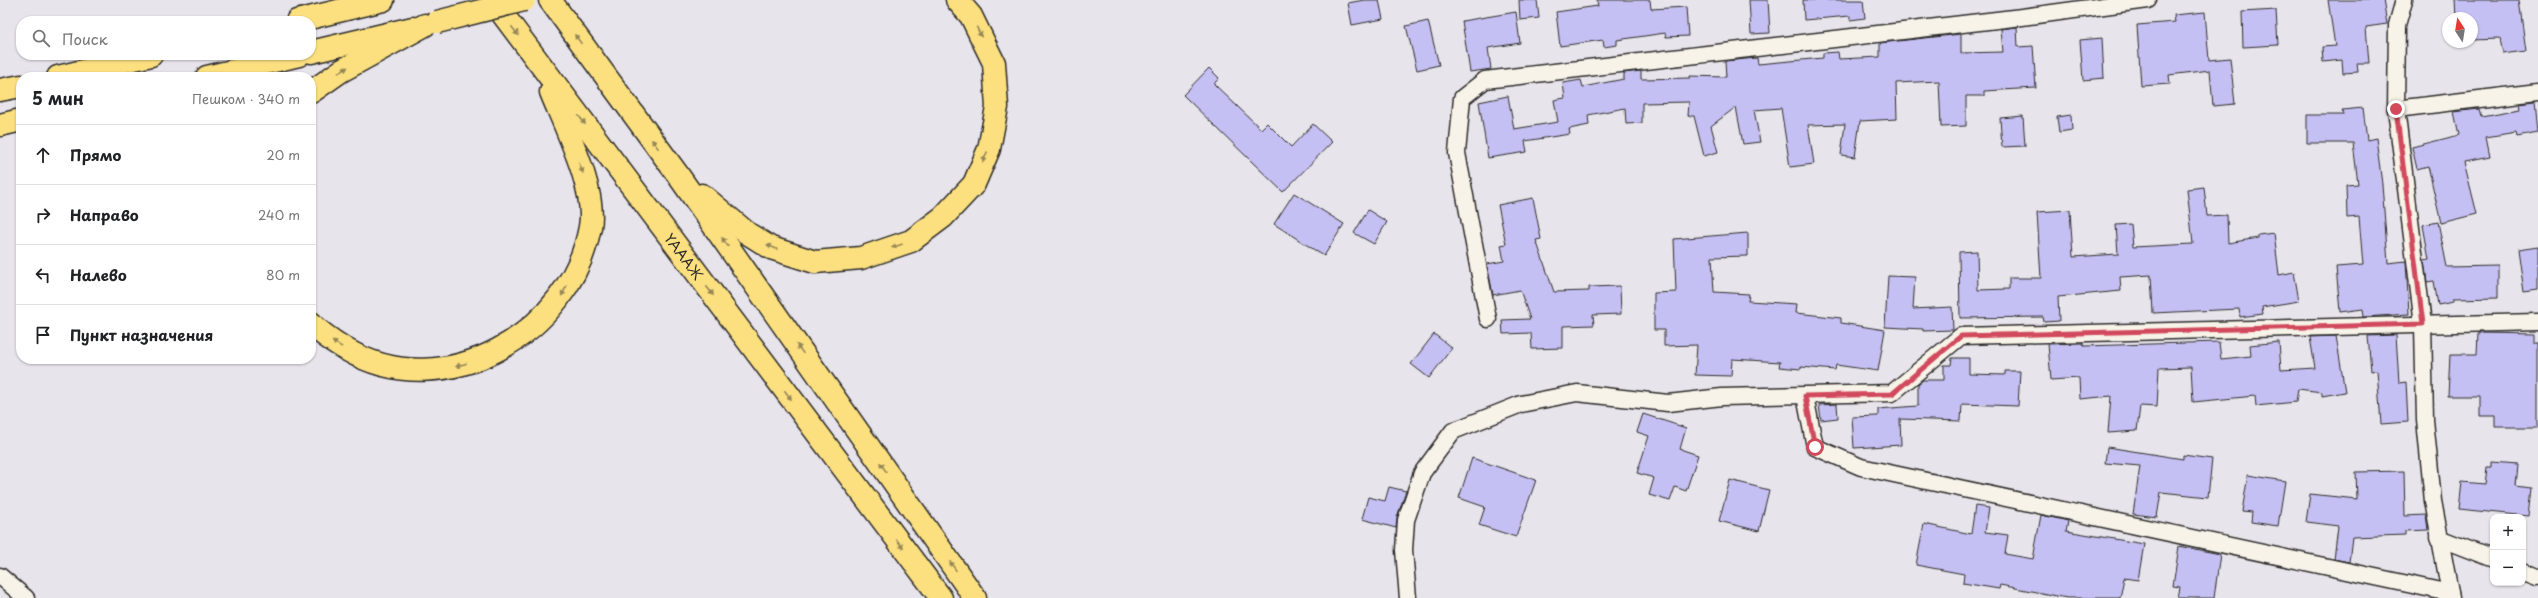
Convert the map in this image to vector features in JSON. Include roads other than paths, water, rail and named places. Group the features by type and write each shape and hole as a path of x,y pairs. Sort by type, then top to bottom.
{"main road":[{"path":"316,16 383,0"},
{"name":"ҮАААЖ","path":"492,0 940,598"},
{"path":"316,51 431,24 524,0"},
{"path":"550,0 678,175 975,598"},
{"path":"678,175 747,233 770,248 815,262 862,258 911,241 944,217 974,184 989,149 997,108 994,63 970,16 957,0"},
{"path":"316,88 341,71 431,24"},
{"path":"79,72 130,60"},
{"path":"228,72 278,60"},
{"path":"316,328 321,334 365,360 406,370 455,367 493,353 532,328 562,296 580,260 591,226 589,191 542,66"},
{"path":"0,90 16,87"},
{"path":"0,125 16,121"}],"street":[{"path":"1488,319 1457,153 1462,98 1485,80 2022,18 2148,0"},
{"path":"1805,396 1815,447 1861,467 2450,595 2433,501 2425,420 2423,324 2396,109 2397,24 2404,0"},
{"path":"2396,109 2538,92"},
{"path":"1408,598 1404,550 1406,520 1422,473 1454,431 1521,404 1577,394 1668,403 1722,397 1892,394 1961,336 2538,322"},
{"path":"2439,538 2490,558"},
{"path":"2526,572 2538,577"},
{"path":"0,576 26,598"}]}
